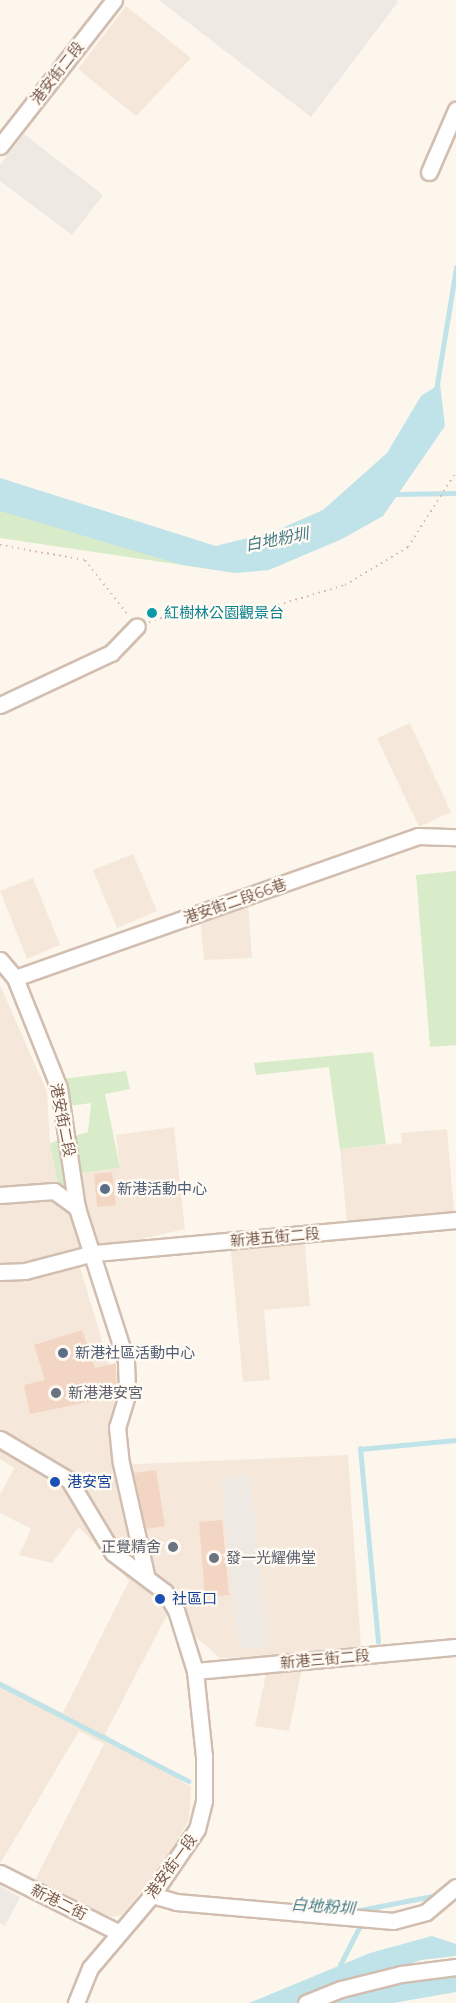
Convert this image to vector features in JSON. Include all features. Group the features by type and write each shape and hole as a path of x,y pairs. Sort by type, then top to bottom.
{"street":[{"name":"港安街二段","path":"0,146 114,0"},
{"path":"429,172 456,110"},
{"path":"0,705 111,653 137,626"},
{"name":"港安街二段66巷","path":"15,978 418,836 456,837"},
{"name":"港安街二段","path":"0,960 15,978 59,1089 77,1208 94,1253"},
{"path":"0,1195 54,1191 77,1208"},
{"name":"新港五街二段","path":"0,1272 25,1271 94,1253 456,1220"},
{"path":"94,1253 126,1361 127,1395 117,1427 121,1464 146,1575"},
{"name":"港安街一段","path":"0,1439 69,1480 113,1553 146,1575 165,1592 176,1610 195,1671 204,1756 204,1801 194,1835 152,1895 118,1932 90,1968 76,2003"},
{"name":"新港三街二段","path":"195,1671 456,1647"},
{"name":"新港二街","path":"0,1873 118,1932"},
{"path":"152,1895 176,1902 393,1921 426,1912 456,1887"},
{"path":"306,2003 341,1989 401,1974 456,1966"}],"path":[{"path":"0,545 85,560 137,626 186,611 261,610 345,585 408,547 456,471"}],"shaded area":[{"path":"159,0 396,0 398,2 311,117"},
{"path":"126,6 191,58 136,116 78,69"},
{"path":"24,134 103,195 72,235 0,181 0,165"},
{"path":"410,723 451,812 419,827 377,738"},
{"path":"133,854 157,911 117,928 93,870"},
{"path":"33,878 60,945 27,959 0,891"},
{"path":"248,901 252,958 204,960 200,917"},
{"path":"0,985 47,1092 50,1143 72,1174 120,1168 116,1135 174,1127 185,1229 76,1254 120,1400 113,1465 348,1455 361,1646 305,1654 289,1731 255,1726 270,1656 220,1658 168,1613 105,1734 191,1787 189,1819 169,1857 122,1915 111,1917 34,1882 104,1744 79,1731 0,1864 0,1681 63,1713 129,1581 79,1527 52,1563 19,1555 31,1529 0,1513 0,1495 14,1468 0,1459"},
{"path":"447,1129 454,1211 347,1221 340,1149 402,1143 401,1133"},
{"path":"304,1234 310,1306 264,1310 270,1380 243,1382 230,1241"},
{"path":"250,1475 268,1646 239,1649 221,1478"},
{"path":"0,1886 20,1897 5,1926 0,1923"}],"green space":[{"path":"0,498 182,565 0,538"},
{"path":"456,871 456,1045 430,1047 416,875"},
{"path":"373,1052 386,1144 340,1149 329,1067 256,1075 254,1063"},
{"path":"126,1071 130,1089 105,1094 120,1168 72,1174 76,1207 62,1204 50,1143 88,1132 91,1103 70,1106 62,1079"}],"water":[{"path":"440,384 445,426 383,516 342,539 269,570 235,573 182,565 0,511 0,478 216,546 275,531 323,510 387,453 421,396"},
{"path":"432,1936 456,1944 456,1956 421,1960 298,2003 249,2003 370,1953"},
{"path":"456,1970 456,1992 393,2003 311,2003 340,1992"}],"building":[{"name":"新港活動中心","path":"112,1172 116,1205 97,1207 94,1174"},
{"path":"82,1330 95,1368 116,1363 117,1396 30,1414 24,1385 45,1380 34,1345"},
{"path":"156,1470 165,1526 146,1529 134,1473"},
{"name":"發一光耀佛堂","path":"222,1520 229,1595 205,1597 199,1522"}],"waterway":[{"name":"白地粉圳","path":"436,390 456,268"},
{"path":"396,494 456,493"},
{"path":"378,1642 360,1449 456,1440"},
{"name":"白地粉圳","path":"0,1684 189,1781"},
{"name":"白地粉圳","path":"355,1911 438,1895"},
{"path":"340,1965 360,1926"}],"place":[{"name":"紅樹林公園觀景台","path":"152,613"},
{"name":"新港活動中心","path":"105,1189"},
{"name":"新港社區活動中心","path":"63,1353"},
{"name":"新港港安宮","path":"56,1393"},
{"name":"港安宮","path":"55,1482"},
{"name":"正覺精舍","path":"173,1547"},
{"name":"發一光耀佛堂","path":"214,1558"},
{"name":"社區口","path":"160,1599"}]}
